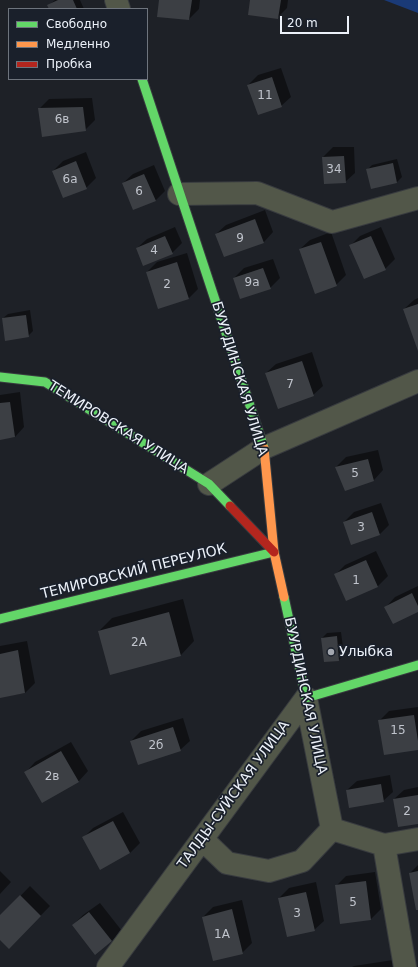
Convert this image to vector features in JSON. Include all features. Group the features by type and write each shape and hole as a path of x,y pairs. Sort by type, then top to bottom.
{"street":[{"name":"БУУРДИНСКАЯ УЛИЦА","path":"142,80 264,448 274,552 306,698 332,829"},
{"path":"179,194 257,193 332,222 418,198"},
{"name":"ТЕМИРОВСКАЯ УЛИЦА","path":"0,377 45,382 209,484 274,552"},
{"path":"209,484 264,448 418,381"},
{"name":"ТЕМИРОВСКИЙ ПЕРЕУЛОК","path":"0,618 274,552"},
{"path":"306,698 418,666"},
{"name":"ТАЛДЫ-СУЙСКАЯ УЛИЦА","path":"108,967 306,698"},
{"path":"202,839 227,863 269,871 302,861 332,829 384,845 418,839"},
{"path":"384,845 405,967"}],"shaded area":[{"path":"384,0 418,0 418,13"}],"building":[{"path":"58,0 73,0 77,8 48,8 47,5"},
{"path":"159,0 192,0 189,20 157,17"},
{"path":"250,0 281,0 278,19 248,15"},
{"path":"272,77 282,107 258,115 247,85"},
{"path":"83,107 86,131 42,137 38,108"},
{"path":"344,156 346,183 324,184 322,157"},
{"path":"76,161 87,189 63,198 52,171"},
{"path":"393,163 397,183 371,189 366,169"},
{"path":"144,174 156,201 133,210 122,183"},
{"path":"255,219 264,243 224,257 215,234"},
{"path":"165,236 173,254 143,266 136,248"},
{"path":"371,236 386,270 364,279 349,245"},
{"path":"321,242 337,286 315,294 299,249"},
{"path":"177,262 189,299 158,309 146,272"},
{"path":"263,268 271,289 240,299 233,278"},
{"path":"418,304 418,351 403,309"},
{"path":"26,315 29,337 5,341 2,318"},
{"path":"302,361 314,396 278,409 265,373"},
{"path":"10,402 15,437 0,440 0,403"},
{"path":"368,459 374,481 345,491 335,467"},
{"path":"372,512 380,535 351,545 343,522"},
{"path":"366,560 378,587 346,601 334,574"},
{"path":"412,593 418,606 418,612 393,624 384,607"},
{"path":"169,612 181,656 110,675 98,631"},
{"path":"337,636 339,661 324,662 321,638"},
{"path":"18,650 25,693 0,698 0,654"},
{"path":"414,715 418,750 384,755 378,720"},
{"path":"173,727 181,751 138,765 130,741"},
{"path":"61,751 79,782 42,803 24,772"},
{"path":"381,784 384,802 349,808 346,790"},
{"path":"418,795 418,824 398,827 393,799"},
{"path":"113,821 130,853 100,870 82,837"},
{"path":"418,871 418,910 416,910 409,873"},
{"path":"366,881 371,920 340,924 335,885"},
{"path":"306,892 315,931 287,937 278,898"},
{"path":"20,895 41,916 9,949 0,940 0,915"},
{"path":"232,909 243,954 213,961 202,917"},
{"path":"89,912 112,941 95,955 72,925"}],"traffic: fast":[{"path":"142,80 264,448"},
{"path":"0,377 45,382 209,484 230,506"},
{"path":"0,619 274,552"},
{"path":"284,597 306,698 418,665"}],"traffic: slow":[{"path":"264,448 274,552 284,597"}],"traffic: jam":[{"path":"230,506 274,552"}],"place":[{"name":"Улыбка","path":"331,652"}]}
